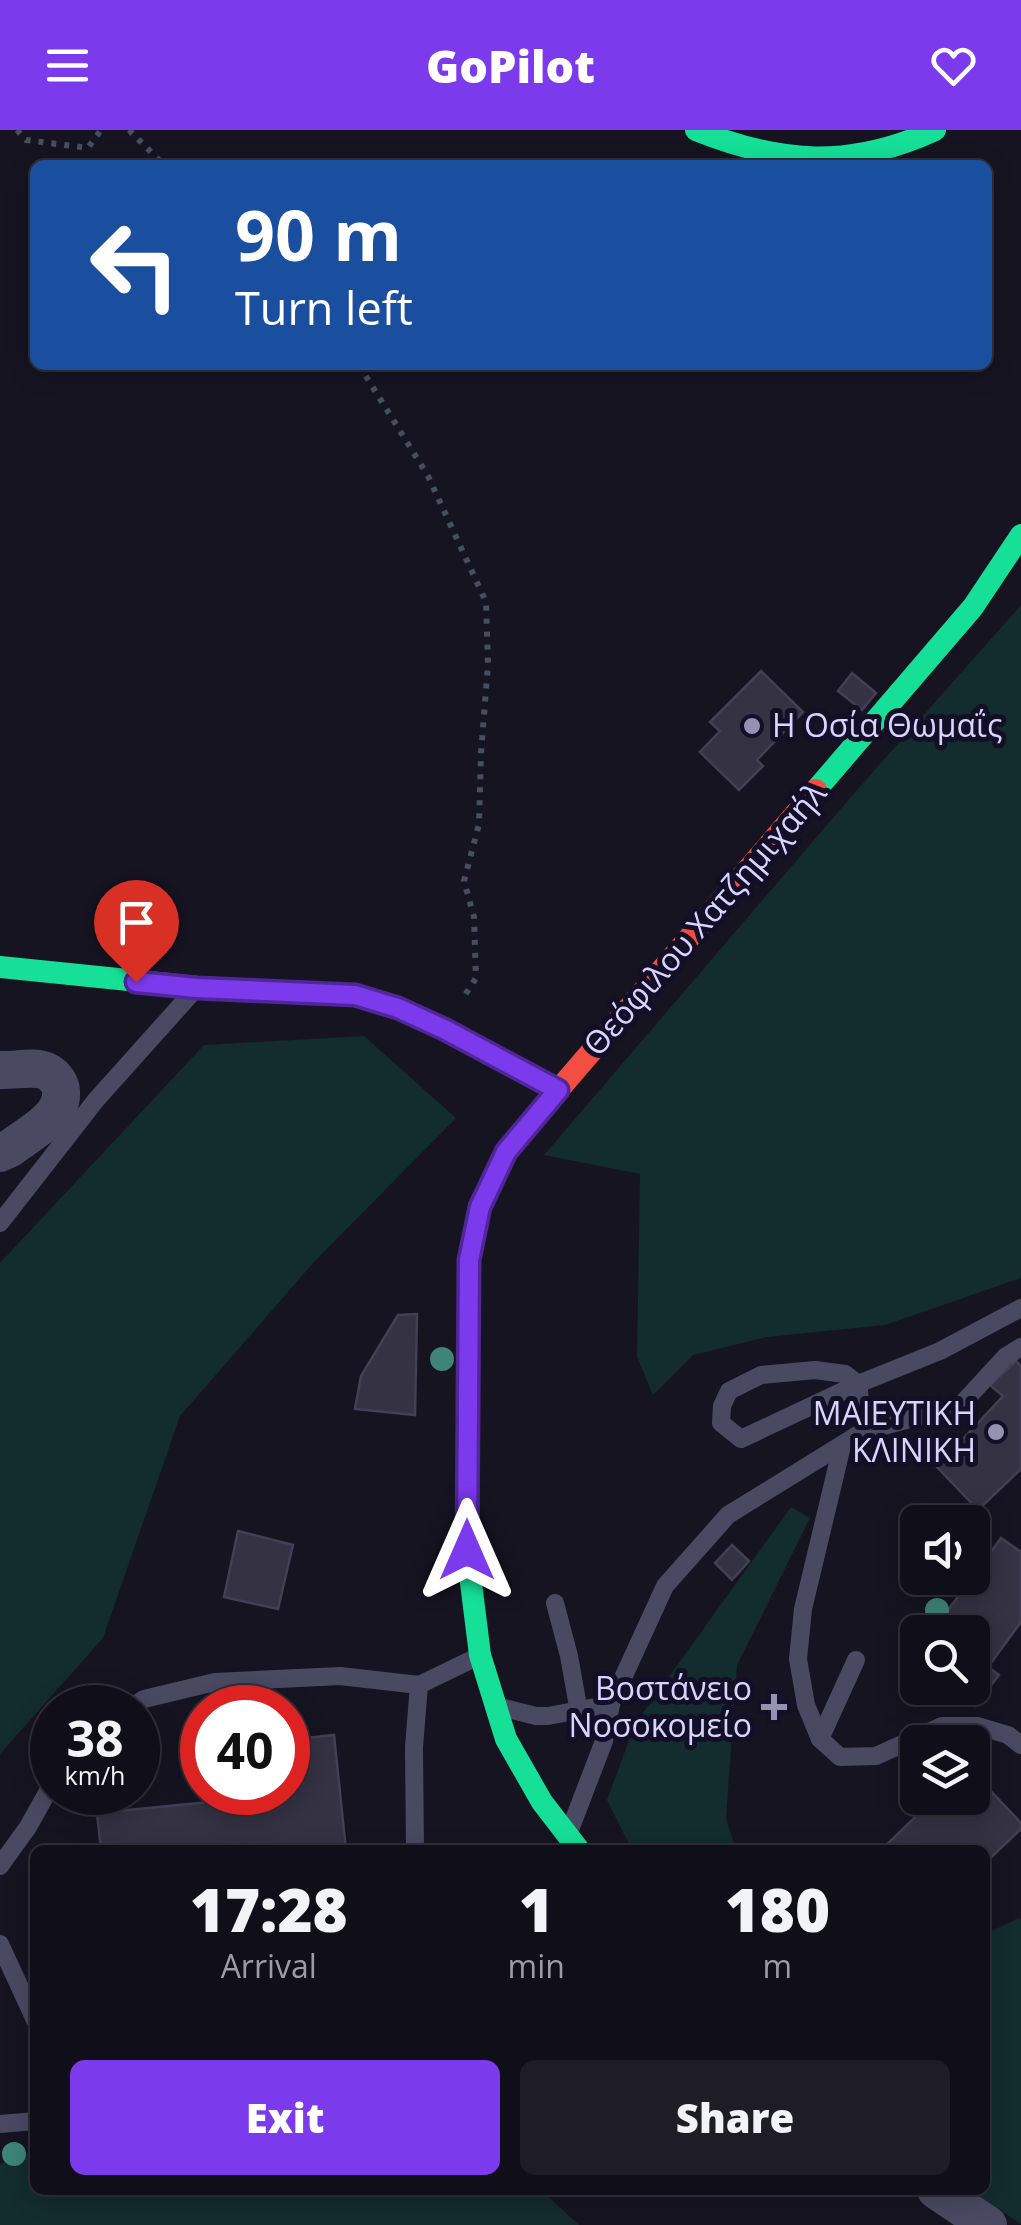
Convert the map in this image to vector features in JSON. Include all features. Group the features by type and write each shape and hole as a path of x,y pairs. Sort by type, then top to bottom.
{"street":[{"path":"696,130 726,144 806,158 863,156 935,130"},
{"name":"Θεόφιλου Χατζημιχαήλ","path":"574,1842 542,1802 506,1740 480,1656 467,1550 469,1260 480,1207 506,1152 972,608 1021,534"},
{"path":"0,967 197,988 355,995 398,1008 444,1029 558,1090"},
{"path":"0,1070 34,1068 49,1073 60,1084 62,1095 58,1111 0,1153"},
{"path":"943,2195 988,2225"}],"lane":[{"path":"0,1223 96,1100 197,988"},
{"path":"864,1431 858,1384 845,1374 816,1370 761,1375 729,1391 722,1406 722,1422 741,1439 858,1384 940,1351 1021,1308"},
{"path":"574,1842 611,1704 664,1586 728,1515 864,1431 960,1406 1004,1356 1021,1347"},
{"path":"842,1446 803,1608 798,1659 806,1705 820,1739 840,1757 876,1756 942,1726 978,1726 1021,1744"},
{"path":"555,1603 579,1712"},
{"path":"160,1695 215,1682 340,1676 418,1685 480,1656"},
{"path":"820,1739 856,1660"},
{"path":"415,1845 418,1685"},
{"path":"496,1706 536,1716 611,1704"},
{"path":"0,1866 35,1815"},
{"path":"0,1944 30,2008"},
{"path":"0,2124 30,2121"}],"path":[{"path":"18,130 26,140 88,148 101,130"},
{"path":"129,130 159,160"},
{"path":"362,370 428,476 486,602 488,664 478,824 464,882 474,917 476,978 444,1029"}],"green space":[{"path":"1021,605 1021,1278 885,1325 767,1337 693,1355 653,1395 637,1357 640,1174 544,1155"},
{"path":"364,1036 456,1118 314,1262 180,1416 103,1638 61,1685 30,1685 30,1720 0,1754 0,1263 204,1045"},
{"path":"791,1507 810,1518 737,1665 726,1818 734,1845 630,1845 607,1800 635,1724"},
{"path":"1021,1920 1021,2224 977,2195 990,2195 990,1932"},
{"path":"14,2154 30,2154 30,2195 546,2195 579,2225 0,2225 0,2165"}],"building":[{"name":"Η Οσία Θωμαΐς","path":"761,671 803,712 757,760 763,766 739,790 700,752 720,731 710,722"},
{"path":"852,673 876,693 862,710 838,691"},
{"path":"417,1314 415,1415 355,1409 361,1376 398,1315"},
{"name":"ΜΑΙΕΥΤΙΚΗ ΚΛΙΝΙΚΗ","path":"1016,1361 1021,1366 1021,1469 983,1505 973,1505 937,1467 1003,1396 990,1385"},
{"path":"238,1531 293,1545 278,1609 224,1597"},
{"path":"1001,1538 1021,1552 1021,1622 990,1664 990,1615 944,1615 959,1595 990,1595 990,1553"},
{"path":"732,1545 749,1561 732,1580 715,1563"},
{"path":"990,1668 999,1675 990,1687"},
{"path":"334,1735 345,1845 100,1845 97,1815 160,1815 160,1807 180,1805 180,1815 310,1815 310,1738"},
{"path":"990,1790 1021,1823 1021,1829 990,1858 990,1845 886,1845 917,1815 990,1815"}],"traffic: fast":[{"path":"696,130 757,150 816,157 874,151 935,130"},
{"path":"816,790 973,607 1021,535"},
{"path":"0,967 197,987 355,995 398,1008 444,1029 558,1090"},
{"path":"512,1144 479,1207 469,1260 467,1551 480,1655 506,1739 542,1802 575,1845"}],"traffic: jam":[{"path":"512,1144 816,790"}],"place":[{"name":"Η Οσία Θωμαΐς","path":"752,726"},
{"name":"ΜΑΙΕΥΤΙΚΗ ΚΛΙΝΙΚΗ","path":"996,1432"},
{"name":"Βοστάνειο Νοσοκομείο","path":"774,1707"}],"route":[{"path":"136,982 355,995 398,1008 444,1029 558,1090 506,1152 480,1207 469,1260 467,1550"}]}
